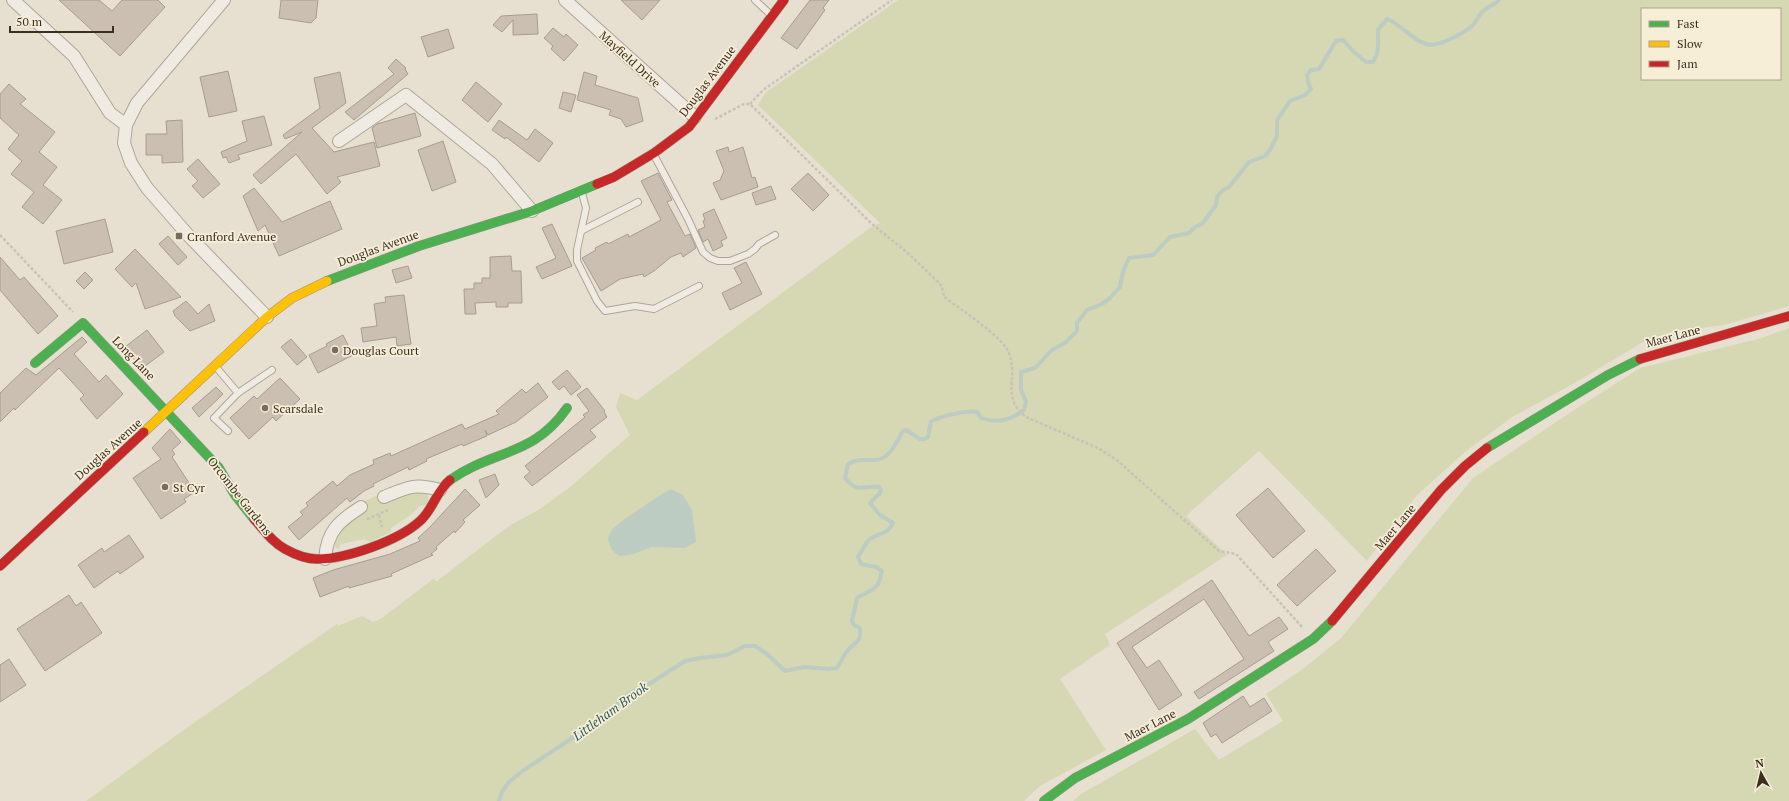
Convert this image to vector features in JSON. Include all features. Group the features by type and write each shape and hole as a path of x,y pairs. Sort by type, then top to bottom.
{"street":[{"path":"13,0 74,56 110,113 126,126"},
{"path":"224,0 137,103 126,126 124,144 130,163 147,188 188,235 267,317"},
{"name":"Mayfield Drive","path":"565,0 695,117"},
{"name":"Douglas Avenue","path":"0,566 168,411 267,317 292,298 356,269 419,246 532,211 582,192 614,177 654,153 689,126 784,0"},
{"path":"339,141 406,95 492,164 532,211"},
{"name":"Maer Lane","path":"1044,801 1075,778 1188,719 1313,639 1332,621 1441,490 1465,466 1490,446 1608,375 1644,357 1789,316"},
{"path":"35,363 83,323"},
{"name":"Long Lane","path":"83,323 168,411"},
{"name":"Orcombe Gardens","path":"168,411 219,468 232,489 256,521 282,547 306,558 326,558 351,553 378,545 419,522 432,506 440,490 455,475 469,467 505,455 546,434 559,421 567,408"},
{"path":"387,502 410,487 418,485 440,490"},
{"path":"326,558 328,539 333,530 350,514 361,507"}],"lane":[{"path":"755,0 772,16"},
{"path":"654,153 703,252 710,258 718,261 730,262 748,254 759,244 775,235"},
{"path":"582,192 586,208 577,261 597,301 605,311 635,306 654,309 700,286"},
{"path":"581,231 638,202"},
{"path":"214,366 238,393"},
{"path":"228,431 214,418 238,393 272,370"}],"path":[{"path":"750,104 764,90 892,0"},
{"path":"711,121 744,104 750,104 872,224 909,254 938,282 942,287 944,297 991,332 1008,352 1012,366 1012,400 1017,410 1026,417 1098,448 1118,461 1219,551 1236,554 1313,639"},
{"path":"0,235 83,323"},
{"path":"365,520 382,513 387,502"}],"green space":[{"path":"898,0 1789,0 1789,306 1724,325 1670,332 1643,342 1573,384 1512,417 1465,452 1416,496 1367,561 1259,451 1186,516 1227,555 1105,634 1110,645 1060,679 1106,750 1040,786 1024,801 86,801 185,729 337,624 338,626 362,616 373,622 382,618 433,579 437,581 509,526 540,509 570,487 630,435 616,407 620,393 637,400 870,228 880,223 758,105 765,93"},
{"path":"1789,328 1789,801 1073,801 1081,794 1195,729 1219,760 1283,721 1266,694 1304,668 1341,638 1473,478 1571,412 1640,368 1762,338"},
{"path":"428,490 428,505 419,506 412,514 391,528 391,532 370,542 364,539 341,544 338,549 336,548 334,541 340,531 352,519 367,509 363,502 378,495 380,502 398,495"}],"shaded area":[{"path":"671,489 683,495 692,510 696,542 685,548 651,547 634,554 619,556 612,550 608,539 612,530 640,508"}],"building":[{"path":"59,0 99,0 112,11 122,0 158,0 165,7 120,56"},
{"path":"281,0 318,0 316,18 311,23 279,18"},
{"path":"621,0 660,0 642,20"},
{"path":"810,0 829,0 823,8 825,10 797,49 781,38"},
{"path":"537,14 538,34 513,35 513,20 502,32 493,25 501,16"},
{"path":"553,28 564,37 566,34 578,45 564,61 551,49 553,46 544,38"},
{"path":"448,29 454,48 428,57 421,37"},
{"path":"396,59 406,68 405,69 408,74 354,120 345,112 394,74 388,68"},
{"path":"228,71 237,111 209,117 200,77"},
{"path":"340,72 346,103 312,128 334,152 374,142 380,166 337,177 341,182 327,194 296,154 261,184 253,175 302,132 285,139 283,135 320,108 314,78"},
{"path":"584,72 597,76 595,85 638,98 643,121 626,127 621,119 609,115 611,110 577,100"},
{"path":"476,82 502,104 488,122 462,100"},
{"path":"9,84 26,99 20,104 55,132 39,152 57,167 43,185 62,200 43,224 22,207 34,192 11,174 22,161 8,149 19,135 0,118 0,94"},
{"path":"563,92 576,95 571,112 559,108"},
{"path":"415,113 421,136 377,148 372,128 377,124"},
{"path":"264,116 272,145 238,155 240,159 229,163 226,157 223,158 221,152 247,141 242,121"},
{"path":"182,120 183,162 162,163 162,155 146,155 146,134 167,134 166,121"},
{"path":"499,120 527,140 535,129 553,143 539,162 506,137 505,139 492,130"},
{"path":"443,141 456,182 432,191 418,150"},
{"path":"728,147 729,152 743,147 752,178 755,177 758,187 721,200 713,183 720,180 724,171 716,151"},
{"path":"198,159 220,184 203,198 192,186 198,181 187,169"},
{"path":"658,173 672,200 667,202 685,236 690,234 696,248 683,257 681,253 671,257 644,277 643,274 620,279 601,291 582,258 596,250 595,248 607,242 608,244 628,234 629,237 661,220 641,181"},
{"path":"808,173 829,195 813,211 791,189"},
{"path":"771,186 776,199 756,205 752,193"},
{"path":"254,188 282,222 330,201 342,229 279,256 265,225 258,231 243,196"},
{"path":"714,209 727,238 721,241 723,246 713,251 708,239 703,242 698,230 705,227 703,214"},
{"path":"105,219 113,252 64,264 56,231"},
{"path":"552,224 572,266 542,279 536,267 556,258 542,228"},
{"path":"168,236 187,257 178,265 159,244"},
{"path":"135,249 181,297 145,309 136,283 132,287 115,269"},
{"path":"511,256 512,271 521,271 522,303 508,303 508,307 496,307 496,302 475,303 476,314 465,314 464,289 474,289 474,283 482,283 482,278 490,278 490,257"},
{"path":"0,257 20,280 24,277 58,316 38,334 0,290"},
{"path":"746,262 762,294 730,310 722,293 742,283 734,268"},
{"path":"408,266 412,278 396,283 392,270"},
{"path":"85,272 93,280 84,289 76,281"},
{"path":"404,295 411,344 397,346 396,337 363,342 361,328 377,326 374,304 386,302 385,297"},
{"path":"186,301 198,314 209,304 215,321 190,331 175,316 173,311"},
{"path":"147,330 164,352 141,369 125,347"},
{"name":"Douglas Court","path":"343,335 353,355 318,373 309,355 327,346 326,344"},
{"path":"82,337 87,342 74,354 99,382 106,375 123,394 97,419 80,399 84,395 59,368 15,410 14,408 0,422 0,393 26,368 36,375"},
{"path":"291,339 307,357 297,365 281,347"},
{"path":"567,370 581,387 571,395 564,386 559,390 552,382"},
{"name":"Scarsdale","path":"280,378 300,399 276,421 273,417 249,439 230,418 254,396 257,399"},
{"path":"538,383 548,397 516,422 488,435 485,430 487,436 463,446 462,444 426,459 427,461 409,470 408,467 373,484 374,486 364,491 350,502 347,498 299,540 288,527 303,515 300,512 308,506 306,503 333,481 337,486 350,475 374,464 373,460 390,453 391,456 462,424 465,429 499,414 496,411 522,389 526,393"},
{"path":"216,387 223,394 199,417 192,408"},
{"path":"587,388 605,411 604,412 607,417 590,430 596,437 532,486 524,477 530,472 525,466 585,417 583,415 589,411 577,395"},
{"name":"St Cyr","path":"170,429 181,442 172,450 175,454 172,457 195,492 184,499 186,502 161,519 133,478 161,459 152,448"},
{"path":"495,474 499,485 486,498 479,480"},
{"path":"1268,488 1305,531 1273,558 1236,515"},
{"path":"465,489 480,505 463,520 465,522 455,533 454,531 436,547 437,549 431,554 433,555 391,574 392,576 349,588 349,586 320,597 313,578 333,570 390,554 420,541 418,538"},
{"path":"129,535 144,557 120,574 118,571 94,588 78,565 102,548 104,552"},
{"path":"1316,549 1336,571 1297,606 1277,585"},
{"path":"1212,580 1249,636 1279,617 1288,629 1268,642 1274,651 1199,699 1194,692 1244,659 1204,599 1132,647 1147,668 1159,660 1182,695 1159,710 1117,643"},
{"path":"69,595 76,606 81,602 102,633 45,671 17,629"},
{"path":"9,659 26,685 0,702 0,665"},
{"path":"1243,696 1250,707 1264,698 1272,711 1222,743 1216,734 1211,737 1203,723"}],"waterway":[{"name":"Littleham Brook","path":"499,801 502,792 509,782 524,770 601,719 630,693 649,684 685,661 727,655 745,646 755,646 767,654 785,671 804,667 829,669 837,668 847,651 857,642 860,636 860,628 854,625 852,621 857,598 874,589 878,583 882,571 876,567 861,564 858,557 869,540 888,530 893,523 880,515 870,503 880,493 881,490 879,487 857,487 845,478 848,464 851,462 873,460 884,457 892,450 903,431 906,430 920,439 925,439 928,437 931,422 940,418 961,413 977,412 981,418 998,421 1009,419 1024,410 1026,402 1021,390 1021,372 1035,368 1052,350 1066,342 1077,331 1077,323 1087,310 1102,304 1109,299 1120,287 1123,272 1129,258 1153,255 1170,237 1189,233 1195,227 1202,224 1216,205 1217,197 1222,191 1229,187 1249,162 1265,156 1270,150 1277,136 1277,120 1290,101 1305,95 1311,89 1307,75 1311,70 1319,69 1336,41 1343,40 1366,62 1373,62 1378,50 1378,30 1387,19 1421,42 1431,45 1449,40 1467,30 1473,25 1484,10 1499,0"}],"traffic: fast":[{"path":"327,281 419,246 532,211 597,184"},
{"path":"35,363 83,323 219,468 235,495 254,519"},
{"path":"1487,448 1608,375 1640,359"},
{"path":"450,480 466,470 512,451 541,436 554,424 567,408"},
{"path":"1044,801 1075,778 1188,719 1313,639 1332,621"}],"traffic: slow":[{"path":"144,432 267,317 292,298 327,281"}],"traffic: jam":[{"path":"597,184 614,177 654,153 689,127 784,0"},
{"path":"1640,359 1789,316"},
{"path":"0,566 144,432"},
{"path":"1332,621 1441,490 1465,466 1487,448"},
{"path":"254,519 276,543 296,554 317,559 342,556 371,548 385,542 399,535 420,521 428,512 445,484 450,480"}],"place":[{"name":"Cranford Avenue","path":"179,236"},
{"name":"Douglas Court","path":"335,350"},
{"name":"Scarsdale","path":"265,408"},
{"name":"St Cyr","path":"165,487"}]}
